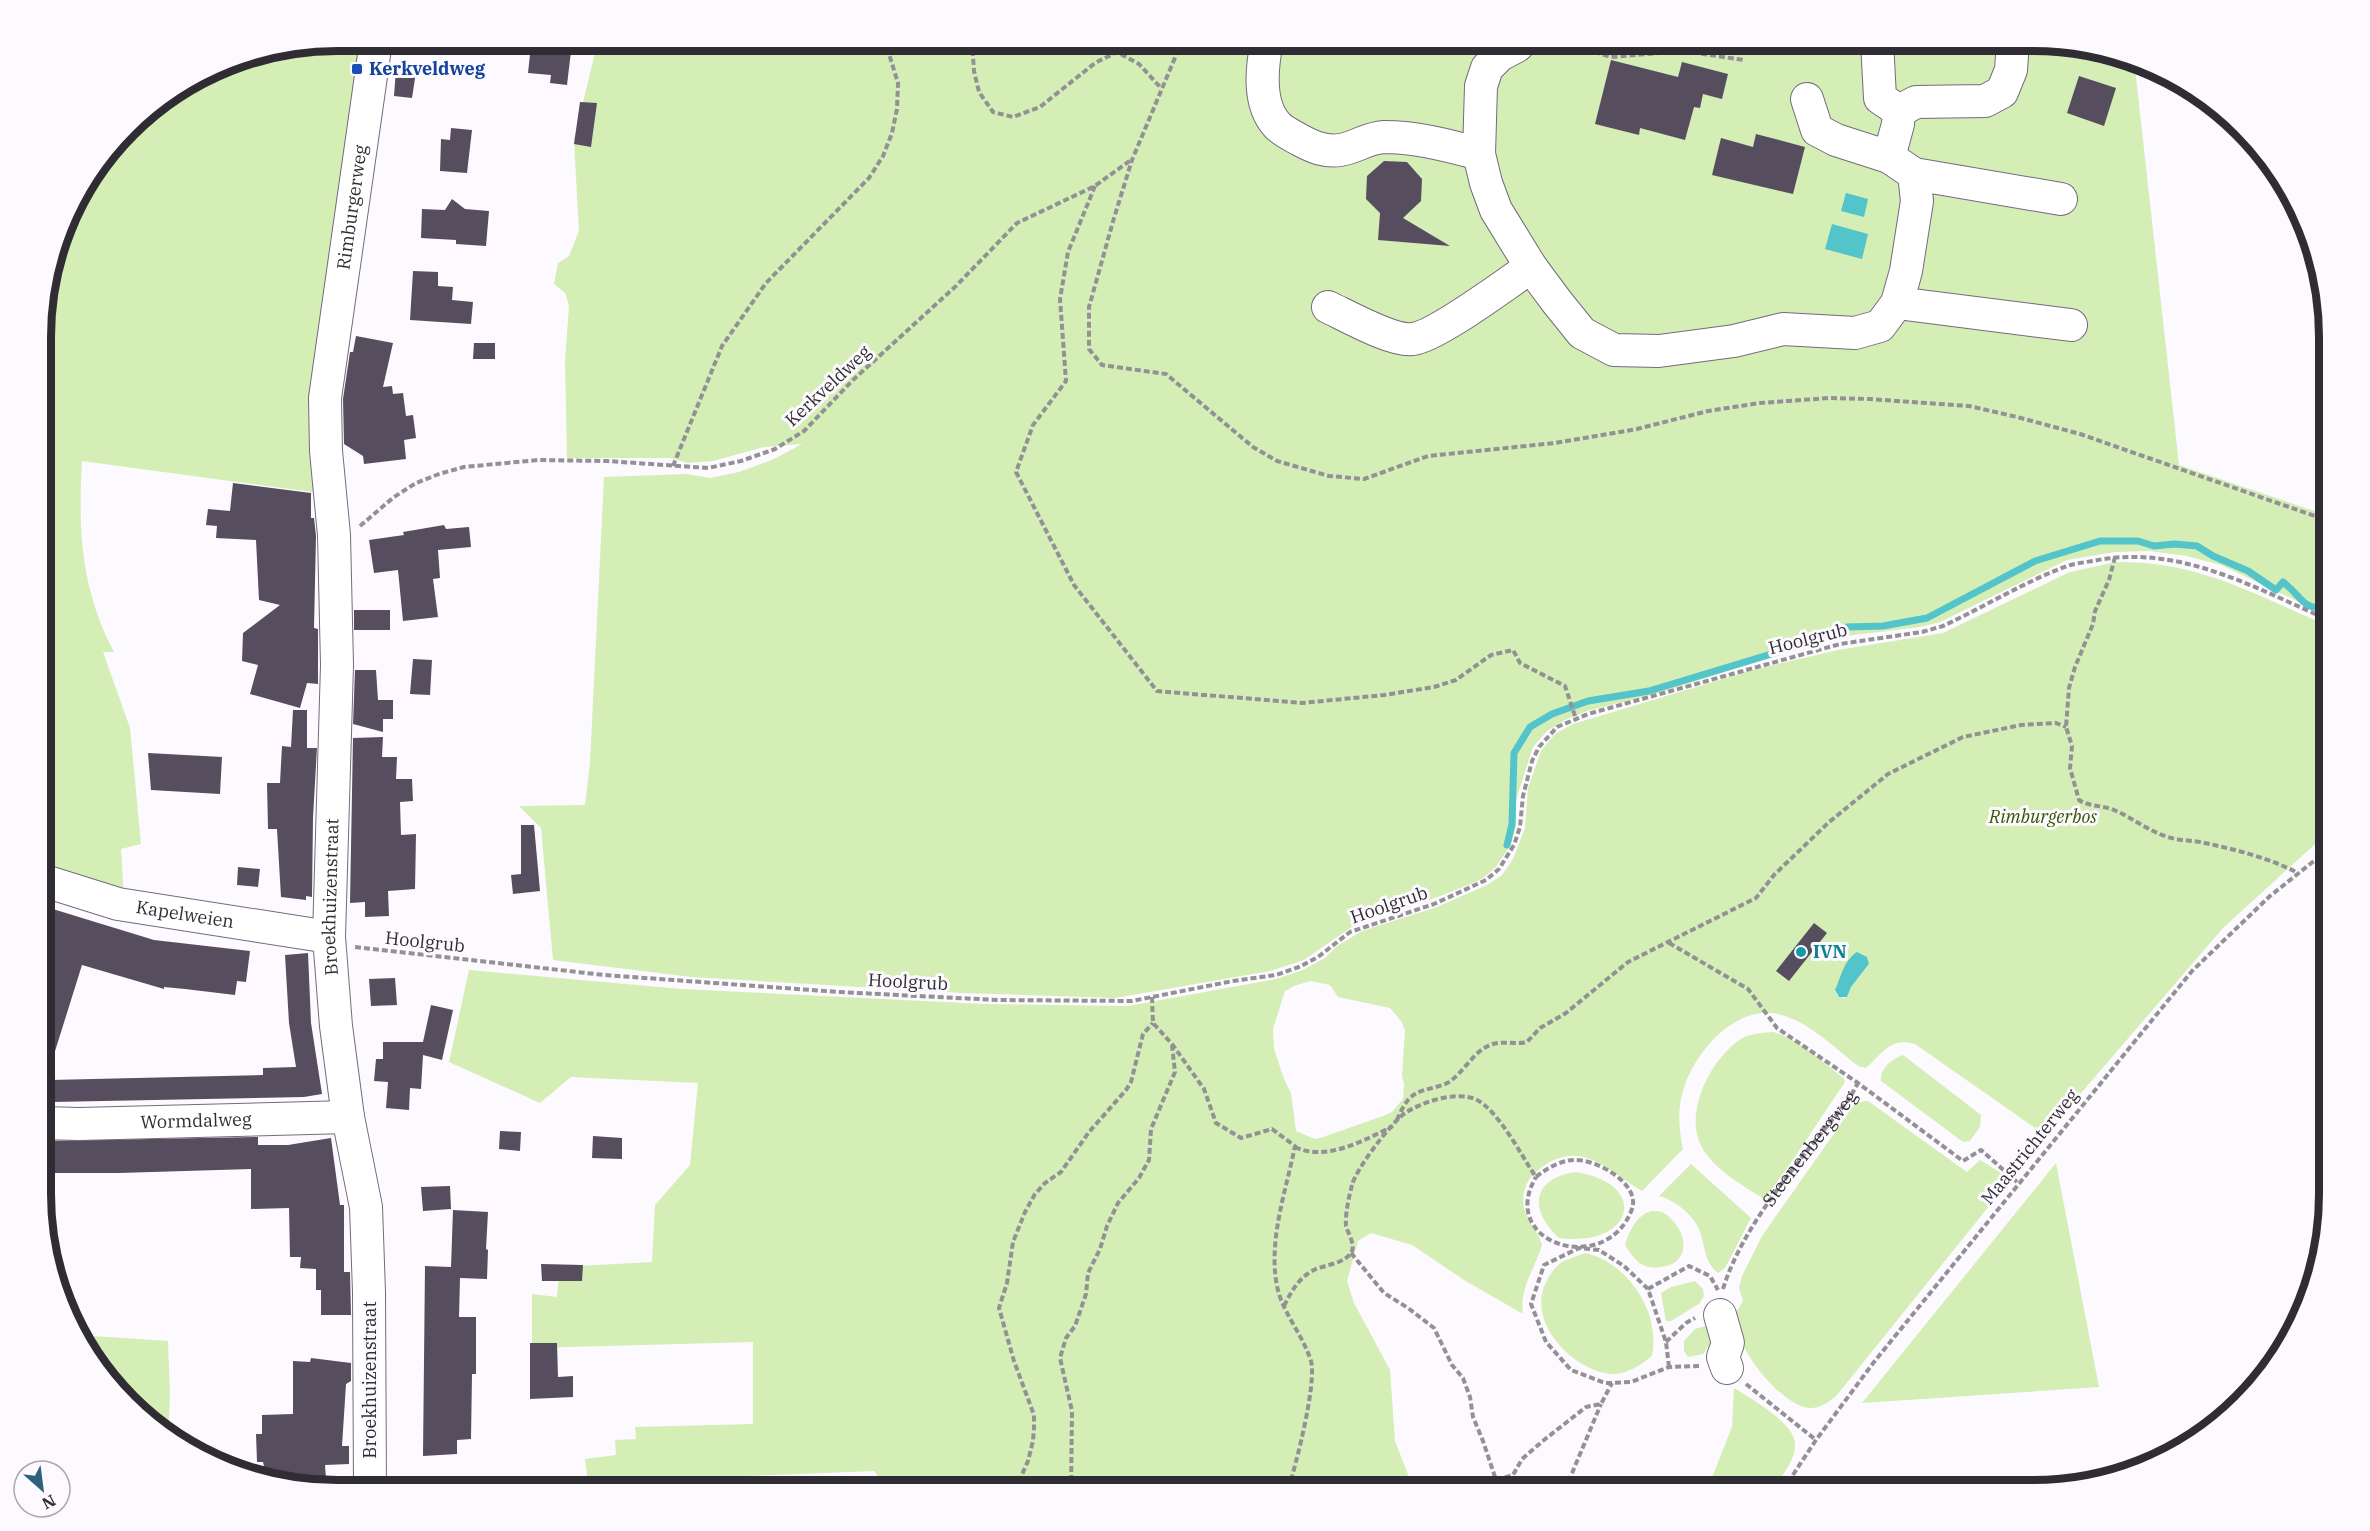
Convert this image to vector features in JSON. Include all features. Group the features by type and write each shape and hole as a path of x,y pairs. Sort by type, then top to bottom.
{"street":[{"name":"Rimburgerweg","path":"327,374 374,51"},
{"path":"1265,51 1262,66 1266,104 1277,125 1318,149 1340,150 1361,141 1381,137 1445,144 1479,154"},
{"path":"1508,51 1486,68 1481,86 1479,154 1485,183 1496,210 1531,267 1582,333 1614,350 1659,351 1734,341 1783,329 1855,333 1880,326 1897,303 1906,271 1917,201 1901,166 1899,111"},
{"path":"1878,51 1880,98 1899,111"},
{"path":"1899,111 1916,102 1985,101 2001,92 2011,70 2012,51"},
{"path":"1807,99 1816,130 1901,166 2061,198"},
{"path":"1328,307 1388,334 1413,339 1436,330 1531,267"},
{"path":"1897,303 2071,325"},
{"name":"Broekhuizenstraat","path":"327,374 326,451 334,535 337,665 329,937 336,1026 348,1117 366,1208 370,1480"},
{"name":"Kapelweien","path":"51,883 118,904 329,937"},
{"name":"Wormdalweg","path":"51,1123 348,1117"},
{"path":"1721,1306 1728,1343 1723,1357 1727,1368"}],"path":[{"path":"674,466 722,346 766,283 869,178 883,156 892,133 897,109 898,83 888,51"},
{"path":"973,51 979,92 993,112 1013,117 1040,107 1095,63 1118,52 1139,64 1161,89"},
{"path":"1177,51 1132,160 1089,307 1089,349 1102,365 1166,374 1253,447 1277,461 1329,477 1364,479 1428,456 1555,443 1637,429 1708,411 1760,403 1829,398 1869,399 1969,406 2008,414 2080,434 2319,518"},
{"path":"1593,51 1611,57 1683,51 1744,60"},
{"name":"Kerkveldweg","path":"334,535 354,531 394,497 416,483 464,467 537,460 607,461 708,468 741,461 775,449 804,431 853,380 956,286 1017,223 1095,186 1132,160"},
{"path":"1095,186 1068,252 1060,299 1066,381 1033,425 1016,472 1074,585 1157,691 1302,703 1384,695 1434,687 1456,680 1491,655 1514,650 1520,663 1565,686 1575,719"},
{"name":"Hoolgrub","path":"329,937 352,947 372,950 680,982 997,1000 1114,1002 1152,998 1289,971 1318,957 1350,932 1434,904 1486,880 1499,870 1514,845 1520,826 1523,796 1532,761 1539,747 1557,727 1575,719 1840,644 1922,632 1942,626 2068,566 2115,557 2142,556 2182,562 2217,571 2319,616"},
{"path":"2115,557 2109,580 2074,667 2069,688 2066,727 2072,746 2070,768 2079,800 2087,805 2113,810 2145,829 2170,838 2203,842 2276,861 2298,873"},
{"path":"1284,1306 1291,1291 1311,1271 1347,1258 1351,1253 1353,1247 1346,1218 1352,1185 1358,1169 1393,1126 1408,1098 1417,1092 1439,1088 1448,1083 1460,1074 1483,1049 1497,1043 1527,1042 1539,1028 1566,1013 1628,962 1756,898 1774,875 1828,823 1857,798 1897,769 1963,737 2020,725 2056,723 2066,727"},
{"name":"Maastrichterweg","path":"1790,1480 1874,1362 2192,971 2270,896 2319,857"},
{"path":"1669,943 1748,989 1777,1028 1858,1083"},
{"path":"1152,998 1154,1023 1204,1089 1216,1123 1241,1138 1272,1130 1295,1146 1313,1152 1352,1144 1393,1126"},
{"path":"1019,1480 1034,1441 1034,1415 1014,1360 999,1308 1007,1283 1013,1242 1035,1194 1045,1183 1061,1172 1089,1131 1126,1090 1131,1082 1143,1034 1154,1023"},
{"path":"1071,1480 1072,1411 1060,1358 1066,1338 1075,1326 1086,1294 1088,1273 1100,1249 1107,1226 1118,1203 1139,1178 1149,1160 1151,1129 1175,1072 1172,1044"},
{"name":"Steenenbergweg","path":"1721,1306 1731,1264 1757,1219 1849,1099 1858,1083 1963,1161 1980,1150 2018,1183"},
{"path":"1397,1120 1406,1113 1444,1099 1458,1096 1475,1099 1495,1116 1536,1177"},
{"path":"1290,1480 1312,1389 1311,1362 1277,1287 1275,1245 1295,1146"},
{"path":"1536,1177 1528,1190 1527,1200 1528,1213 1535,1226 1543,1237 1564,1247 1579,1248 1599,1250 1624,1266 1648,1289 1666,1342 1669,1366 1631,1382 1605,1383 1571,1370 1546,1342 1530,1304 1544,1266 1579,1248 1605,1241 1617,1232 1632,1208 1633,1200 1629,1188 1620,1179 1600,1166 1587,1161 1571,1160 1547,1169 1536,1177"},
{"path":"1351,1253 1384,1293 1434,1328 1452,1365 1463,1378 1470,1397 1473,1417 1496,1480 1513,1475 1522,1459 1586,1407 1601,1404"},
{"path":"1648,1289 1689,1266 1710,1276 1721,1306 1686,1323 1666,1342"},
{"path":"1727,1368 1816,1440"},
{"path":"1569,1480 1612,1383"}],"green space":[{"path":"365,51 320,493 82,461 82,536 88,582 103,629 114,652 103,652 130,728 141,844 121,849 124,897 51,876 51,337 53,299 66,245 80,210 110,163 148,122 178,99 210,80 245,66 281,56 299,53"},
{"path":"595,51 2033,51 2071,53 2125,66 2135,70 2179,465 2319,513 2319,611 2221,565 2187,556 2150,551 2115,552 2067,560 1940,622 1920,627 1838,637 1648,696 1587,711 1547,731 1533,747 1516,800 1516,826 1511,844 1496,867 1483,878 1427,901 1356,924 1304,960 1270,971 1115,998 962,993 691,977 553,960 541,828 519,806 585,805 590,763 604,477 687,474 710,478 739,472 774,459 802,444 764,447 713,461 688,463 670,458 567,458 565,362 569,305 565,293 554,284 558,263 569,256 579,231 574,140"},
{"name":"Rimburgerbos","path":"2116,562 2175,567 2201,574 2251,592 2319,622 2319,842 2223,928 2045,1135 1915,1044 1906,1042 1893,1045 1882,1052 1866,1068 1858,1066 1821,1036 1800,1023 1778,1014 1762,1013 1732,1024 1706,1048 1688,1077 1679,1113 1683,1149 1642,1191 1604,1166 1579,1156 1566,1156 1552,1161 1537,1171 1527,1183 1524,1208 1542,1245 1525,1287 1523,1314 1464,1280 1412,1245 1371,1233 1358,1241 1347,1281 1354,1303 1390,1370 1395,1441 1410,1480 878,1480 874,1471 697,1480 588,1480 585,1459 616,1455 615,1440 636,1439 635,1427 753,1424 753,1342 532,1348 532,1294 557,1297 560,1267 652,1262 655,1205 690,1165 698,1083 571,1077 540,1103 449,1062 469,970 682,989 984,1004 1128,1006 1276,979 1303,970 1325,958 1337,946 1362,931 1437,907 1487,885 1502,875 1513,859 1525,828 1528,788 1541,751 1555,734 1573,724 1753,670 1838,650 1943,633 2070,572","holes":["1850,957 1867,957 1869,965 1851,987 1847,997 1837,995 1835,990","1310,981 1330,985 1338,997 1390,1008 1401,1021 1405,1030 1403,1099 1392,1112 1315,1139 1296,1131 1291,1093 1274,1049 1273,1029 1285,991"]},
{"path":"1773,1032 1802,1045 1844,1078 1845,1082 1764,1199 1727,1175 1704,1151 1696,1128 1696,1113 1699,1099 1712,1070 1731,1047 1749,1036"},
{"path":"1903,1055 1981,1115 1980,1127 1970,1141 1963,1142 1881,1081 1882,1072 1895,1059"},
{"path":"1868,1101 1967,1172 1980,1160 2006,1176 2006,1185 1837,1395 1820,1406 1808,1408 1784,1396 1759,1370 1749,1355 1736,1326 1736,1314 1743,1301 1739,1288 1742,1276 1762,1236 1854,1105"},
{"path":"2056,1163 2099,1387 1862,1403"},
{"path":"1691,1164 1751,1218 1725,1268 1718,1273 1707,1259 1699,1229 1692,1218 1677,1204 1659,1196"},
{"path":"1575,1172 1599,1178 1615,1188 1623,1200 1624,1213 1617,1224 1604,1233 1584,1238 1559,1238 1549,1228 1543,1217 1539,1207 1539,1198 1550,1181"},
{"path":"1651,1211 1660,1211 1672,1219 1678,1227 1684,1244 1679,1259 1672,1264 1654,1268 1640,1263 1625,1245 1637,1220"},
{"path":"1585,1253 1601,1258 1615,1267 1638,1292 1646,1307 1651,1323 1652,1356 1628,1371 1611,1374 1596,1371 1582,1364 1556,1342 1547,1328 1542,1313 1541,1297 1546,1282 1561,1263"},
{"path":"1695,1281 1703,1289 1704,1296 1699,1304 1671,1321 1666,1321 1661,1293 1671,1287"},
{"path":"1706,1326 1711,1334 1709,1346 1703,1354 1688,1357 1684,1351 1684,1341 1695,1329"},
{"path":"88,1336 168,1341 169,1425 148,1409 122,1383"},
{"path":"1734,1388 1770,1412 1788,1428 1793,1436 1795,1450 1779,1480 1711,1480 1732,1427"}],"water":[{"path":"1846,193 1868,199 1864,217 1841,211"},
{"path":"1832,224 1868,234 1862,259 1825,249"},
{"path":"1857,952 1867,957 1869,964 1851,987 1847,997 1839,997 1835,990 1841,974 1849,959"}],"building":[{"path":"530,51 571,51 567,85 550,83 551,75 528,73"},
{"path":"1611,60 1678,77 1682,62 1728,74 1722,99 1703,94 1700,108 1694,107 1685,140 1640,128 1639,135 1595,124"},
{"path":"396,69 416,72 412,98 394,96"},
{"path":"2079,76 2116,88 2104,126 2067,113"},
{"path":"580,102 597,103 591,147 574,144"},
{"path":"451,128 472,130 467,173 440,171 441,139 450,140"},
{"path":"1756,134 1805,147 1793,194 1712,175 1721,138 1753,147"},
{"path":"1384,161 1407,162 1422,179 1421,201 1403,218 1450,246 1378,240 1380,213 1366,199 1367,176"},
{"path":"452,199 465,209 489,211 486,246 456,244 456,240 421,238 422,209 445,210"},
{"path":"413,271 438,272 438,286 453,287 452,300 473,302 471,324 410,320"},
{"path":"356,336 393,343 383,387 392,386 393,394 403,393 406,416 413,415 416,438 404,440 406,459 364,464 363,456 344,444 343,399 350,352 353,352"},
{"path":"474,343 495,343 495,359 473,359"},
{"path":"233,483 311,493 311,518 314,518 316,536 314,628 318,629 318,684 307,683 300,708 250,694 258,665 242,661 243,633 280,605 259,600 256,540 216,538 217,526 206,525 208,509 230,511"},
{"path":"444,525 446,529 469,527 471,547 438,550 440,578 433,579 438,617 403,621 398,570 374,573 369,540 404,535 403,532"},
{"path":"354,610 390,610 390,630 354,630"},
{"path":"413,659 432,660 430,695 410,694"},
{"path":"355,670 376,670 378,700 393,700 393,719 383,719 383,732 353,724"},
{"path":"293,710 307,710 307,748 317,748 312,897 306,896 306,900 281,897 277,829 268,829 267,783 280,783 282,746 291,747"},
{"path":"383,737 382,757 397,757 396,779 412,779 413,801 400,802 401,835 416,834 415,889 388,891 389,916 365,917 365,902 350,903 353,738"},
{"path":"148,753 222,757 220,794 151,790"},
{"path":"521,825 534,825 540,891 513,894 511,875 521,874"},
{"path":"238,867 260,869 258,887 237,885"},
{"path":"51,908 154,940 250,951 246,982 237,981 235,995 164,987 164,989 82,965 51,1064"},
{"name":"IVN","path":"1814,923 1827,933 1789,981 1776,971"},
{"path":"308,953 311,1023 322,1094 304,1097 52,1102 51,1080 263,1075 263,1068 296,1067 289,1023 285,955"},
{"path":"395,978 397,1005 371,1006 369,979"},
{"path":"431,1005 453,1010 442,1060 423,1055 421,1089 410,1088 409,1110 386,1108 388,1082 374,1081 376,1059 383,1059 383,1042 423,1042"},
{"path":"500,1131 521,1132 520,1151 499,1149"},
{"path":"593,1136 622,1138 622,1159 592,1158"},
{"path":"258,1137 258,1145 288,1145 331,1138 340,1205 344,1205 344,1272 350,1272 351,1315 321,1315 321,1290 316,1290 316,1269 300,1268 301,1257 290,1257 289,1208 251,1209 251,1169 51,1173 51,1141"},
{"path":"450,1186 451,1209 423,1211 421,1187"},
{"path":"453,1210 488,1212 487,1279 460,1278 459,1317 476,1317 476,1374 472,1374 471,1439 457,1440 457,1454 423,1456 425,1266 451,1267"},
{"path":"541,1264 583,1265 582,1281 542,1281"},
{"path":"530,1343 557,1343 558,1377 573,1376 573,1397 530,1399"},
{"path":"311,1358 351,1363 351,1381 346,1384 342,1446 349,1446 349,1464 325,1465 326,1479 281,1475 265,1471 263,1462 257,1462 256,1434 262,1434 262,1415 293,1414 293,1361 310,1362"}],"waterway":[{"path":"1507,845 1512,824 1514,753 1530,727 1552,714 1588,701 1649,691 1781,651 1847,627 1883,626 1927,618 2035,561 2100,541 2138,541 2154,546 2175,544 2197,546 2213,556 2248,571 2276,590 2283,582 2307,604 2319,608"}],"place":[{"name":"Kerkveldweg","path":"357,69"},
{"name":"IVN","path":"1801,952"}]}
